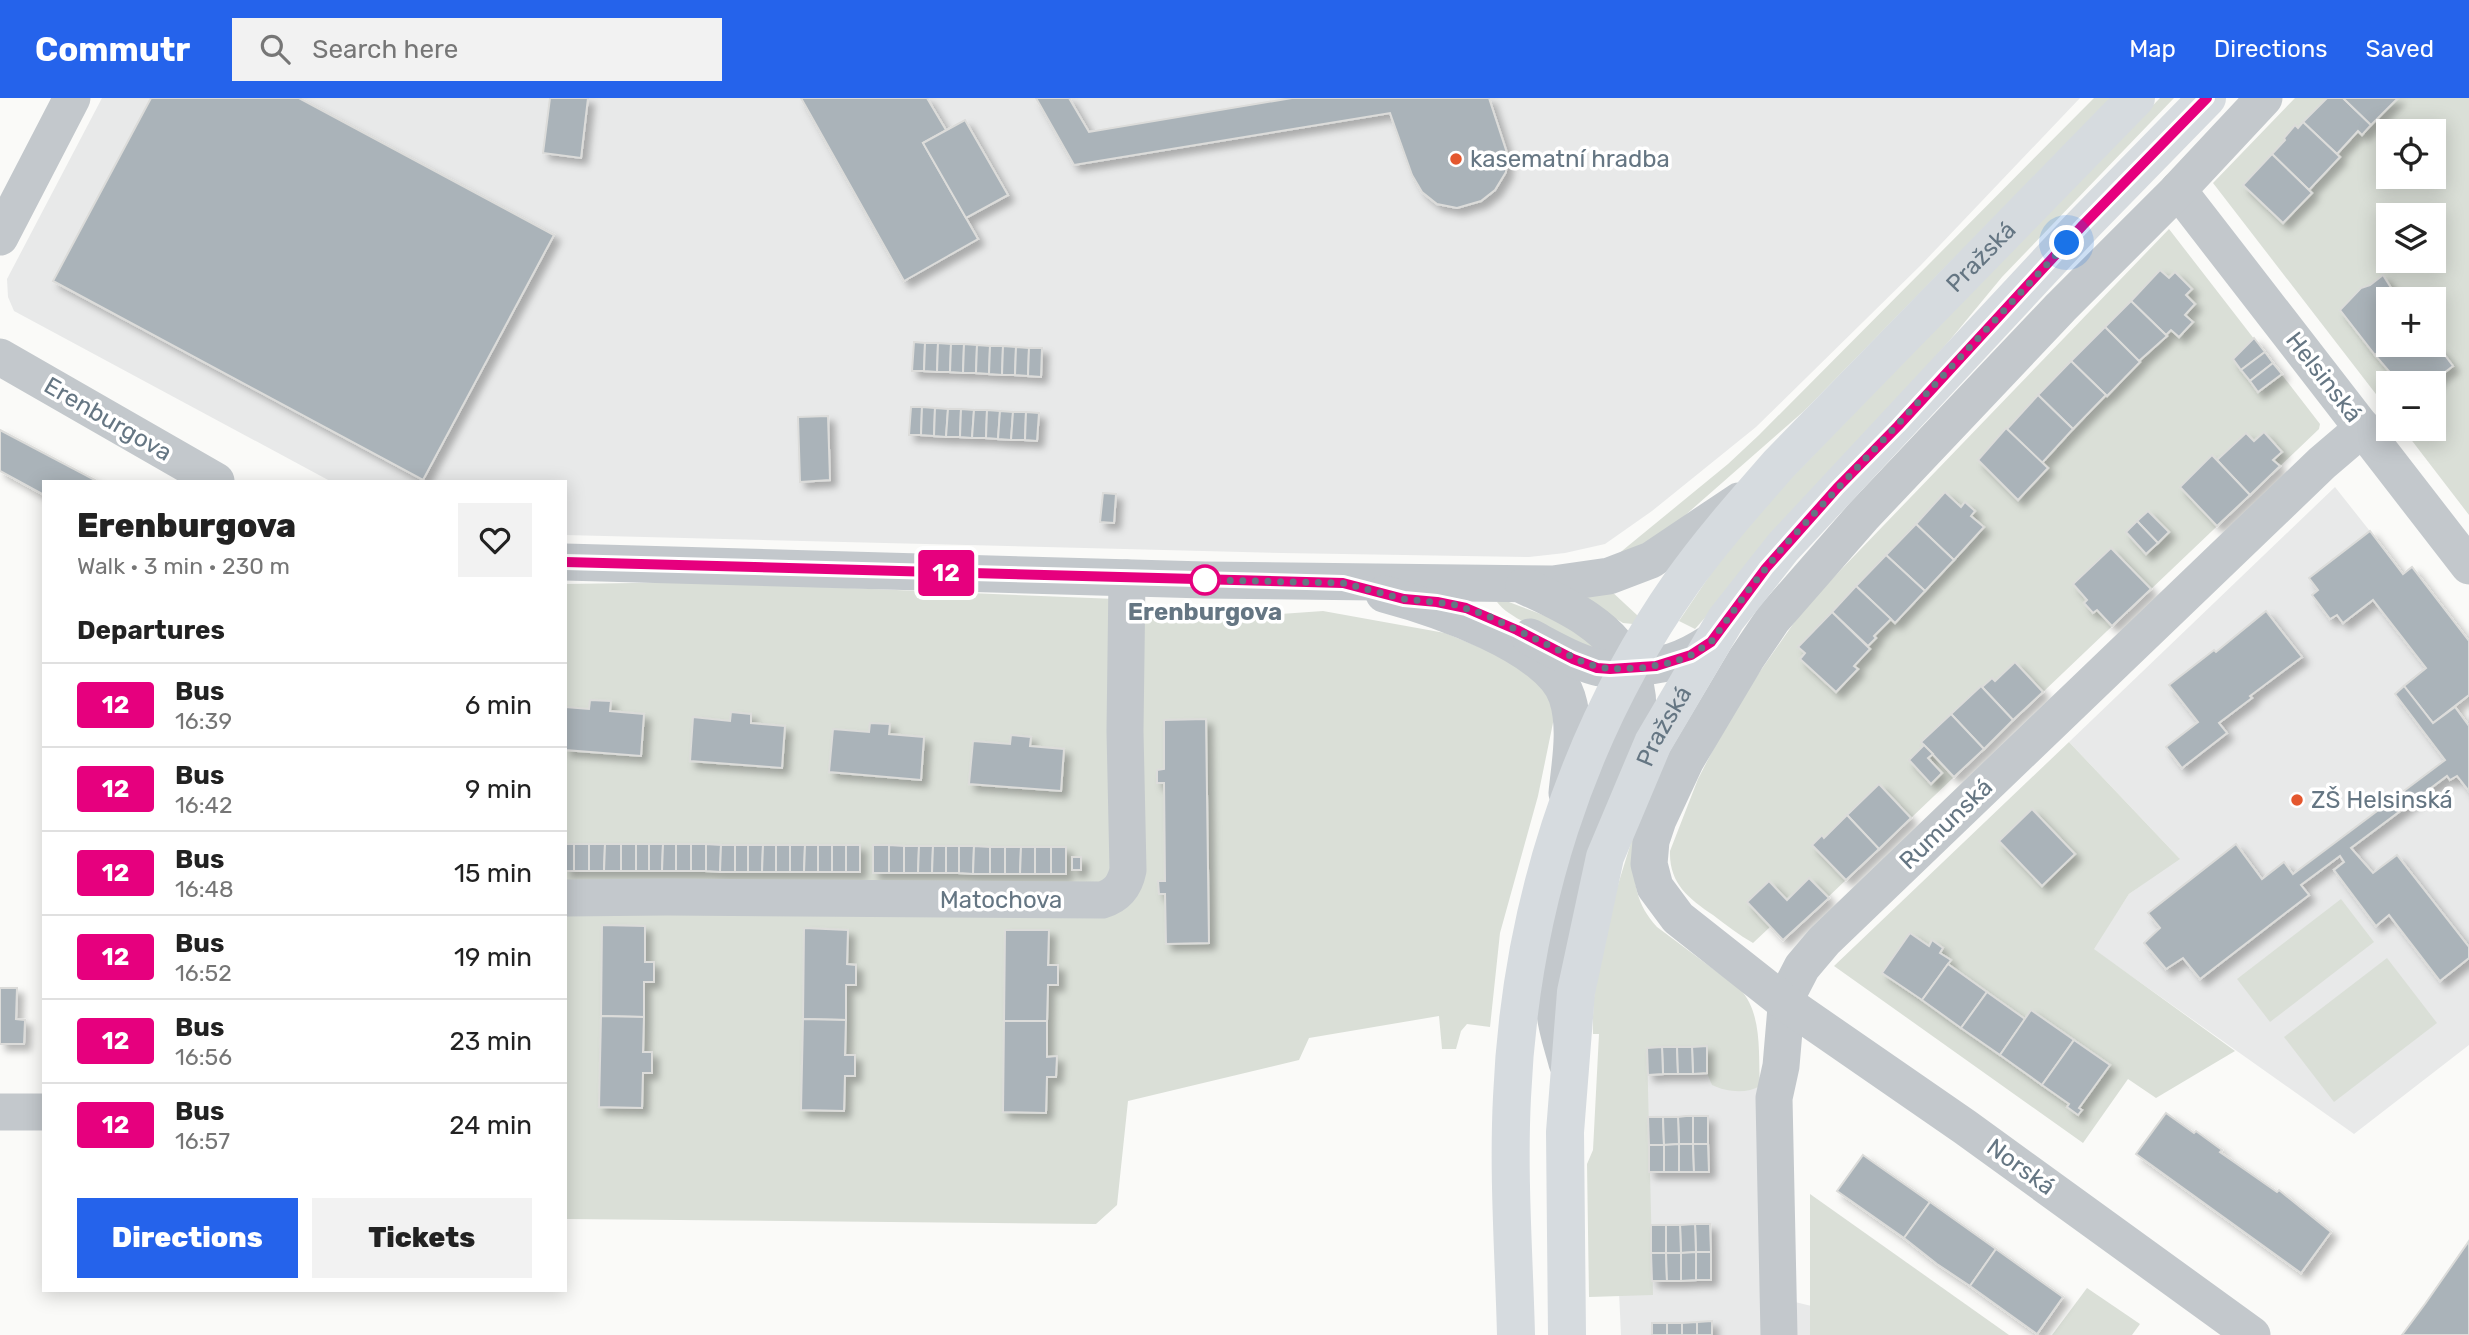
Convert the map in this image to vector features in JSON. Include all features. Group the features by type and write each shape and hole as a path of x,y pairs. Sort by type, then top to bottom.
{"main road":[{"name":"Pražská","path":"1516,1335 1511,1155 1517,1019 1535,917 1566,804 1585,754 1630,668 1680,585 1713,540 1760,486 2136,98"},
{"name":"Pražská","path":"1567,1335 1565,1132 1576,992 1605,858 1653,743 1711,642 1750,588 1810,517 1898,426 2083,225 2207,98"}],"street":[{"path":"0,237 72,98"},
{"name":"Pražská","path":"1787,1004 1678,918 1655,887 1649,864 1651,841 1675,784 1706,725 1773,619 1814,569 2061,307 2178,190 2264,98"},
{"name":"Helsinská","path":"2178,190 2469,566"},
{"name":"Erenburgova","path":"0,357 214,480"},
{"name":"Rumunská","path":"1779,1335 1773,1098 1781,1066 1787,996 1795,977 1824,941 2313,472 2363,428"},
{"path":"567,562 1343,583 1520,584 1579,580 1629,570 1663,554 1760,486"},
{"name":"Matochova","path":"567,898 1102,900 1112,897 1120,889 1128,870 1125,731 1127,578"},
{"path":"1343,583 1443,611 1540,661 1557,678 1567,696 1572,720 1566,804"},
{"path":"1520,584 1569,608 1614,643 1630,668 1637,699 1637,722 1587,849 1569,918 1555,990 1555,1014 1568,1069"},
{"path":"1404,599 1466,608 1587,664 1610,669 1674,662 1711,642"},
{"name":"Norská","path":"1787,1004 1965,1127 2252,1335"},
{"path":"0,1112 42,1112"}],"shaded area":[{"path":"102,98 2080,98 1921,265 1756,427 1652,511 1605,544 1565,553 1529,557 567,535 567,480 328,480 14,311 8,297 7,279"},
{"path":"2094,98 2111,98 1804,411 1682,518 1644,546 1617,555 1728,464 1759,435"},
{"path":"2160,98 2174,98 2002,277 1950,340 1695,629 1679,621 1714,569 1764,506"},
{"path":"2295,98 2469,98 2469,515 2412,441 2446,441 2446,371 2376,371 2376,394 2213,183"},
{"path":"2169,229 2320,424 2319,429 1783,940 1770,927 1753,943 1688,896 1673,872 1670,851 1698,779 1747,690 1805,607"},
{"name":"ZŠ Helsinská","path":"2335,487 2403,573 2412,567 2469,641 2469,695 2454,707 2469,726 2469,1045 2354,1134 2093,949 2129,894 2179,858 2069,742"},
{"path":"701,582 1116,599 1148,616 1222,618 1323,611 1445,633 1528,667 1550,699 1554,718 1538,796 1500,933 1490,1027 1467,1024 1461,1031 1456,1049 1442,1049 1439,1016 1309,1038 1299,1060 1128,1101 1117,1205 1096,1224 567,1219 567,584"},
{"path":"1610,590 1638,616 1633,624 1623,623 1587,601 1584,595"},
{"path":"1501,599 1564,623 1602,651 1530,625 1505,610 1497,602"},
{"path":"2069,742 2180,859 2129,894 2094,949 2235,1051 2156,1098 2128,1079 2083,1143 1834,966"},
{"path":"1634,833 1635,883 1648,916 1657,927 1740,989 1753,1010 1758,1035 1760,1086 1736,1091 1712,1085 1707,1073 1706,1046 1647,1048 1653,1295 1589,1297 1587,1164 1593,1150 1599,1034 1593,1034 1593,1008 1605,932"},
{"path":"2341,899 2374,942 2270,1022 2237,979"},
{"path":"2387,958 2437,1023 2334,1102 2284,1037"},
{"path":"1672,999 1786,1101 1795,1302 1894,1326 1897,1335 1621,1335 1606,1013"},
{"path":"1810,1194 2009,1335 1810,1335"},
{"path":"2087,1288 2140,1324 2132,1335 2052,1335"}],"building":[{"path":"151,98 299,98 554,235 423,480 53,281"},
{"path":"550,98 588,98 581,158 543,153"},
{"path":"801,98 927,98 946,130 923,143 978,239 904,281"},
{"name":"kasematní hradba","path":"1036,98 1069,98 1089,132 1292,98 1489,98 1507,153 1506,172 1495,190 1481,201 1457,208 1437,204 1422,192 1412,175 1390,113 1074,165"},
{"path":"2327,98 2343,98 2371,125 2362,135 2358,131 2337,154 2303,122"},
{"path":"2343,98 2398,98 2371,125"},
{"path":"965,120 1008,195 966,218 923,143"},
{"path":"2303,122 2340,157 2309,190 2272,154 2295,125 2298,128"},
{"path":"2272,154 2312,193 2283,223 2243,185"},
{"path":"2160,270 2169,278 2175,272 2192,289 2186,295 2195,304 2185,315 2193,322 2179,337 2171,330 2166,335 2131,301"},
{"path":"2383,275 2390,287 2376,287 2375,355 2340,310 2361,288"},
{"path":"2131,301 2167,336 2139,361 2105,327"},
{"path":"2105,327 2140,362 2107,396 2071,361"},
{"path":"2254,338 2265,352 2241,370 2233,359"},
{"path":"914,342 925,343 924,371 912,371"},
{"path":"925,343 938,343 937,372 924,371"},
{"path":"938,343 951,344 950,372 937,372"},
{"path":"951,344 964,344 963,373 950,372"},
{"path":"964,344 977,345 976,373 963,373"},
{"path":"977,345 990,346 989,374 976,373"},
{"path":"990,346 1003,346 1002,375 989,374"},
{"path":"1003,346 1016,347 1015,375 1002,375"},
{"path":"1016,347 1029,348 1028,376 1015,375"},
{"path":"1029,348 1042,348 1041,377 1028,376"},
{"path":"2265,352 2273,363 2250,381 2241,370"},
{"path":"2377,357 2446,357 2453,366 2446,371 2389,371"},
{"path":"2071,361 2106,395 2073,429 2038,395"},
{"path":"2273,363 2282,374 2258,392 2250,381"},
{"path":"2038,395 2073,429 2042,463 2007,429"},
{"path":"911,407 922,407 921,435 909,435"},
{"path":"922,407 935,408 934,436 921,435"},
{"path":"935,408 948,409 946,437 934,436"},
{"path":"948,409 961,409 960,437 946,437"},
{"path":"961,409 974,410 972,438 960,437"},
{"path":"974,410 987,410 986,438 972,438"},
{"path":"987,410 1000,411 998,439 986,438"},
{"path":"1000,411 1013,412 1011,440 998,439"},
{"path":"1013,412 1026,412 1025,440 1011,440"},
{"path":"1026,412 1039,413 1037,441 1025,440"},
{"path":"828,416 830,480 800,482 798,417"},
{"path":"2006,428 2048,468 2018,500 1978,460"},
{"path":"0,430 95,480 42,480 42,494 0,471"},
{"path":"2264,432 2282,452 2273,460 2280,466 2250,495 2217,460 2246,433 2254,441"},
{"path":"2212,455 2250,495 2217,526 2180,487"},
{"path":"1945,492 1961,507 1965,502 1975,511 1971,516 1984,527 1954,560 1916,524"},
{"path":"1103,493 1116,494 1114,523 1100,522"},
{"path":"2148,511 2169,532 2158,543 2137,521"},
{"path":"2137,521 2158,543 2146,554 2126,532"},
{"path":"1916,524 1954,560 1925,591 1886,555"},
{"path":"2370,531 2403,574 2412,567 2469,641 2469,695 2433,723 2404,686 2426,668 2373,600 2343,623 2337,615 2330,619 2312,595 2318,590 2309,578"},
{"path":"2111,548 2151,589 2112,626 2097,610 2093,613 2084,603 2087,600 2073,584"},
{"path":"1886,555 1925,591 1895,623 1856,586"},
{"path":"1856,586 1891,619 1868,646 1832,612"},
{"path":"2266,611 2302,657 2219,723 2227,733 2182,768 2166,747 2198,722 2169,685 2214,650 2216,652"},
{"path":"1832,612 1870,649 1854,666 1858,669 1836,692 1800,659 1805,653 1798,647"},
{"path":"2015,662 2043,692 2013,720 1982,687 1992,678 1995,681"},
{"path":"1981,686 2013,720 1984,749 1951,714"},
{"path":"2404,686 2433,723 2455,707 2469,726 2469,791 2457,776 2450,780 2447,776 2351,848 2373,873 2397,855 2469,947 2469,958 2440,981 2389,915 2376,926 2334,870 2344,862 2340,856 2301,885 2309,895 2200,979 2183,958 2166,969 2144,943 2160,928 2148,913 2236,844 2262,879 2284,862 2293,874 2445,760 2395,694"},
{"path":"590,700 611,701 610,711 644,714 641,756 567,750 567,707 589,709"},
{"path":"731,712 751,714 751,723 785,726 782,768 690,761 693,717 730,721"},
{"path":"1951,714 1984,749 1954,777 1921,742"},
{"path":"1206,719 1209,943 1166,944 1165,894 1159,894 1158,881 1165,881 1164,783 1157,783 1157,770 1164,769 1164,720"},
{"path":"870,723 890,724 889,734 924,737 921,780 829,772 833,729 869,732"},
{"path":"1011,735 1031,737 1030,746 1064,749 1061,791 969,784 973,741 1010,744"},
{"path":"1924,745 1933,754 1928,758 1942,773 1931,784 1909,760"},
{"path":"1879,784 1911,818 1879,849 1847,815"},
{"path":"2032,809 2075,854 2042,886 1999,841"},
{"path":"1847,815 1879,849 1846,880 1812,845 1822,835 1824,838"},
{"path":"567,844 574,844 574,871 567,871"},
{"path":"574,844 589,844 589,871 574,871"},
{"path":"589,844 605,844 604,871 589,871"},
{"path":"605,844 621,844 621,871 604,871"},
{"path":"621,844 636,844 636,871 621,871"},
{"path":"636,844 649,844 649,871 636,871"},
{"path":"649,844 663,844 662,871 649,871"},
{"path":"663,844 676,844 676,871 662,871"},
{"path":"676,844 691,844 691,871 676,871"},
{"path":"691,844 706,844 706,871 691,871"},
{"path":"706,844 721,845 720,872 706,871"},
{"path":"721,845 735,845 735,872 720,872"},
{"path":"735,845 748,845 748,872 735,872"},
{"path":"748,845 763,845 762,872 748,872"},
{"path":"763,845 776,845 776,872 762,872"},
{"path":"776,845 790,845 790,872 776,872"},
{"path":"790,845 805,845 804,872 790,872"},
{"path":"805,845 818,845 818,872 804,872"},
{"path":"818,845 832,845 832,872 818,872"},
{"path":"832,845 846,845 846,872 832,872"},
{"path":"846,845 860,845 860,872 846,872"},
{"path":"873,845 889,845 889,873 873,873"},
{"path":"889,845 904,846 904,873 889,873"},
{"path":"904,846 919,846 918,873 904,873"},
{"path":"919,846 933,846 932,873 918,873"},
{"path":"933,846 946,846 946,873 932,873"},
{"path":"946,846 959,846 959,873 946,873"},
{"path":"959,846 974,846 973,874 959,873"},
{"path":"974,846 990,847 990,874 973,874"},
{"path":"990,847 1005,847 1005,874 990,874"},
{"path":"1005,847 1021,847 1020,874 1005,874"},
{"path":"1021,847 1035,847 1035,874 1020,874"},
{"path":"1035,847 1051,847 1051,874 1035,874"},
{"path":"1051,847 1066,847 1066,874 1051,874"},
{"path":"1072,857 1081,857 1081,870 1072,870"},
{"path":"1809,878 1829,898 1783,940 1747,902 1769,881 1787,900"},
{"path":"602,925 645,926 645,962 654,962 654,982 644,982 644,1017 601,1016"},
{"path":"804,928 848,930 847,964 856,965 856,985 846,985 846,1020 803,1019"},
{"path":"1005,930 1049,930 1048,965 1058,965 1058,985 1048,985 1047,1021 1004,1021"},
{"path":"1910,933 1929,946 1932,940 1943,948 1940,953 1951,960 1922,1000 1882,973"},
{"path":"1948,964 1987,992 1961,1028 1922,1000"},
{"path":"0,988 17,988 16,1019 25,1020 24,1044 0,1044"},
{"path":"1987,992 2025,1019 2000,1055 1961,1028"},
{"path":"2031,1010 2074,1040 2042,1085 2000,1055"},
{"path":"601,1016 644,1017 643,1052 652,1052 652,1073 643,1073 642,1108 599,1107"},
{"path":"803,1019 846,1020 845,1055 855,1055 855,1076 845,1076 844,1111 801,1110"},
{"path":"1004,1021 1047,1021 1047,1057 1057,1056 1056,1077 1047,1077 1046,1113 1003,1112"},
{"path":"2074,1040 2110,1065 2079,1108 2082,1110 2078,1115 2067,1107 2069,1104 2042,1085"},
{"path":"1707,1046 1707,1073 1693,1074 1692,1047"},
{"path":"1662,1047 1677,1047 1678,1074 1663,1074"},
{"path":"1662,1047 1663,1074 1648,1075 1647,1048"},
{"path":"1677,1047 1692,1047 1693,1074 1678,1074"},
{"path":"2166,1113 2194,1133 2196,1131 2222,1150 2220,1152 2277,1192 2279,1190 2331,1232 2301,1273 2136,1154"},
{"path":"1693,1116 1693,1144 1679,1144 1678,1117"},
{"path":"1693,1116 1708,1116 1708,1144 1693,1144"},
{"path":"1648,1117 1663,1117 1664,1145 1649,1145"},
{"path":"1663,1117 1678,1117 1679,1144 1664,1145"},
{"path":"1679,1144 1679,1172 1664,1172 1664,1145"},
{"path":"1679,1144 1693,1144 1694,1172 1679,1172"},
{"path":"1693,1144 1708,1144 1709,1172 1694,1172"},
{"path":"1649,1145 1664,1145 1664,1172 1649,1172"},
{"path":"1863,1155 1930,1202 1904,1238 1837,1191"},
{"path":"1930,1202 1996,1249 1970,1286 1904,1238"},
{"path":"1695,1224 1710,1224 1711,1252 1696,1252"},
{"path":"1695,1224 1696,1252 1681,1253 1680,1225"},
{"path":"1651,1225 1666,1225 1666,1253 1651,1253"},
{"path":"1666,1225 1680,1225 1681,1253 1666,1253"},
{"path":"2469,1241 2469,1335 2402,1335 2425,1304"},
{"path":"1996,1249 2063,1297 2037,1334 1970,1286"},
{"path":"1696,1252 1711,1252 1711,1280 1696,1280"},
{"path":"1696,1252 1696,1280 1681,1281 1681,1253"},
{"path":"1651,1253 1666,1253 1667,1281 1652,1281"},
{"path":"1666,1253 1681,1253 1681,1281 1667,1281"},
{"path":"1712,1321 1712,1335 1697,1335 1697,1322"},
{"path":"1697,1322 1697,1335 1682,1335 1682,1323"},
{"path":"1652,1323 1667,1323 1667,1335 1652,1335"},
{"path":"1667,1323 1682,1323 1682,1335 1667,1335"}],"bus line":[{"name":"12","path":"567,562 1343,583 1404,599 1466,608 1597,668 1641,668 1674,662 1711,642 1750,588 1801,527 2083,225 2207,98"}],"place":[{"name":"kasematní hradba","path":"1456,159"},
{"name":"Erenburgova","path":"1205,580"},
{"name":"ZŠ Helsinská","path":"2297,800"}],"route":[{"path":"1205,580 1343,583 1404,599 1466,608 1597,668 1641,668 1674,662 1711,642 1783,547 2067,243"}]}
